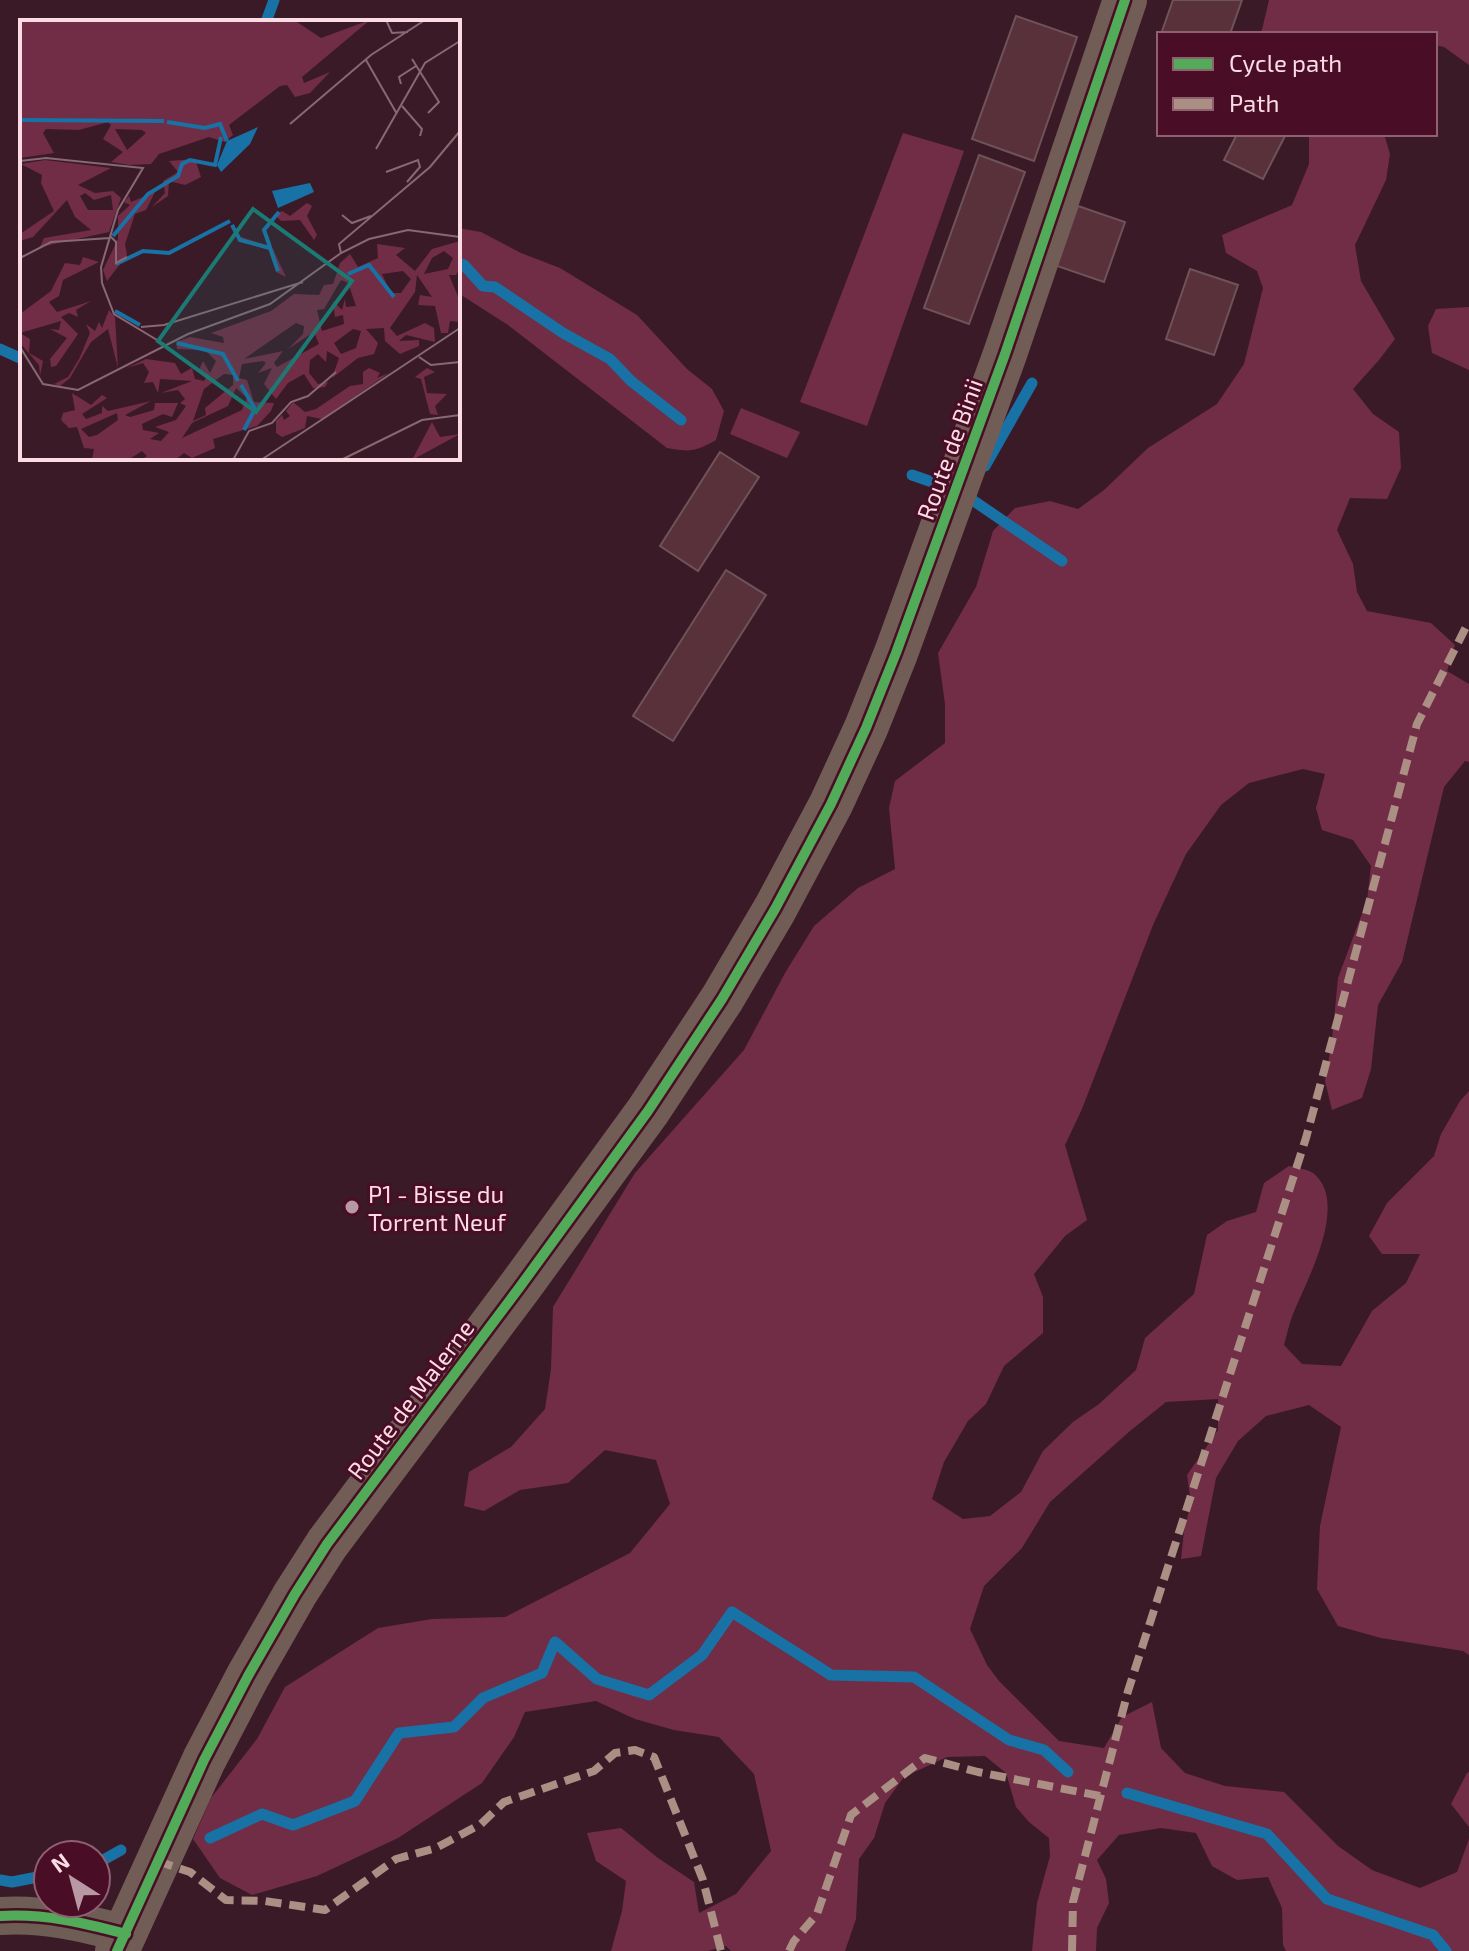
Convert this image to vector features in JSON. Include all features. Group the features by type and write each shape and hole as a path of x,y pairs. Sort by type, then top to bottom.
{"street":[{"name":"Route de Binii","path":"781,899 831,804 896,653 1005,354 1125,0"},
{"name":"Route de Malerne","path":"122,1943 204,1760 295,1594 327,1544 648,1111 722,999 781,899"},
{"path":"0,1916 51,1917 80,1922 122,1943"}],"shaded area":[{"path":"1269,0 1469,0 1469,65 1437,45 1437,32 1261,32"},
{"path":"903,133 964,151 867,426 800,402"},
{"path":"1309,136 1385,136 1390,154 1386,180 1355,245 1361,281 1395,339 1353,389 1373,414 1399,432 1401,468 1387,499 1350,498 1337,530 1353,564 1357,592 1367,611 1431,623 1455,645 1447,671 1469,684 1469,762 1465,761 1444,787 1402,962 1378,1005 1371,1069 1362,1098 1332,1110 1325,1081 1338,978 1367,900 1371,866 1353,840 1322,830 1316,808 1325,774 1303,769 1249,783 1221,805 1186,854 1153,925 1082,1109 1065,1145 1087,1220 1065,1236 1034,1274 1043,1297 1043,1333 1004,1366 986,1404 968,1421 944,1462 932,1499 963,1519 990,1516 1021,1492 1043,1451 1136,1370 1145,1338 1194,1294 1207,1235 1227,1221 1256,1212 1264,1183 1289,1166 1313,1173 1323,1186 1327,1221 1284,1345 1302,1364 1341,1366 1372,1311 1406,1283 1420,1254 1382,1254 1369,1236 1387,1203 1434,1156 1441,1134 1469,1091 1469,1655 1463,1651 1381,1638 1338,1626 1317,1589 1320,1526 1341,1427 1309,1405 1266,1416 1238,1441 1216,1478 1201,1556 1181,1559 1191,1503 1187,1475 1218,1430 1218,1399 1166,1402 1050,1502 1022,1548 984,1586 970,1629 987,1665 999,1681 1059,1741 1104,1748 1122,1717 1152,1702 1161,1748 1185,1773 1225,1786 1284,1792 1338,1846 1372,1870 1420,1888 1457,1872 1469,1839 1469,1951 1286,1951 1283,1945 1282,1908 1268,1877 1237,1880 1212,1866 1196,1833 1161,1828 1119,1835 1097,1860 1106,1879 1109,1903 1097,1928 1096,1951 1032,1951 1037,1903 1050,1856 1049,1838 1016,1807 1006,1773 985,1756 947,1757 904,1777 885,1803 874,1838 859,1859 856,1919 845,1951 731,1951 726,1946 708,1951 611,1951 626,1881 596,1861 587,1833 621,1828 694,1882 699,1913 736,1894 771,1851 754,1774 719,1737 674,1730 635,1719 596,1701 525,1712 514,1737 482,1783 398,1838 317,1876 252,1895 220,1878 193,1839 211,1798 257,1739 285,1687 378,1628 432,1619 505,1617 630,1553 670,1504 656,1460 605,1450 568,1483 520,1490 484,1511 464,1506 469,1472 511,1447 545,1409 551,1369 553,1307 635,1173 744,1050 814,926 858,888 895,869 889,808 895,781 945,743 945,704 938,653 976,587 993,531 1015,508 1050,501 1078,509 1104,490 1148,448 1217,404 1244,364 1263,288 1257,271 1226,253 1222,235 1292,205 1309,164"},
{"path":"460,228 481,232 521,253 560,268 637,315 687,369 712,389 724,411 716,440 692,450 667,448 508,325 460,294"},
{"path":"1469,307 1469,370 1432,353 1428,326 1436,309"},
{"path":"741,408 800,432 787,458 730,434"},
{"path":"1469,1772 1469,1827 1451,1804"}],"building":[{"path":"1173,0 1242,0 1231,32 1162,32"},
{"path":"1016,16 1077,37 1034,161 972,139"},
{"path":"1236,136 1285,136 1263,179 1224,160"},
{"path":"979,155 1025,172 969,324 924,308"},
{"path":"1078,206 1125,222 1104,282 1057,266"},
{"path":"1190,269 1238,285 1214,355 1166,339"},
{"path":"720,452 759,477 698,571 660,546"},
{"path":"726,570 766,595 673,741 633,716"}],"waterway":[{"path":"267,20 274,0"},
{"path":"460,264 483,286 495,287 563,333 610,359 631,381 681,420"},
{"path":"0,349 20,358"},
{"path":"985,466 1032,383"},
{"path":"912,475 935,483"},
{"path":"971,492 968,497 1062,561"},
{"path":"210,1838 262,1814 293,1825 355,1801 399,1733 454,1727 483,1698 542,1673 555,1642 597,1679 649,1695 702,1655 732,1612 831,1675 914,1677 1009,1740 1044,1750 1068,1772"},
{"path":"1127,1793 1267,1834 1327,1899 1433,1935 1446,1951"},
{"path":"112,1855 121,1850"},
{"path":"0,1880 12,1882 32,1878"}],"marked path":[{"path":"1072,1951 1073,1902 1128,1691 1306,1138 1417,724 1469,621"},
{"path":"157,1861 190,1872 226,1900 265,1901 325,1910 396,1859 436,1848 481,1824 504,1802 594,1771 615,1753 635,1750 654,1757 703,1880 721,1951"},
{"path":"789,1951 817,1914 851,1815 925,1758 978,1772 1100,1796"}],"cycle path":[{"path":"117,1951 204,1760 295,1594 327,1544 648,1111 722,999 831,804 896,653 1005,354 1125,0"},
{"path":"0,1916 48,1917 126,1934"}],"place":[{"name":"P1 - Bisse du Torrent Neuf","path":"352,1207"}]}
